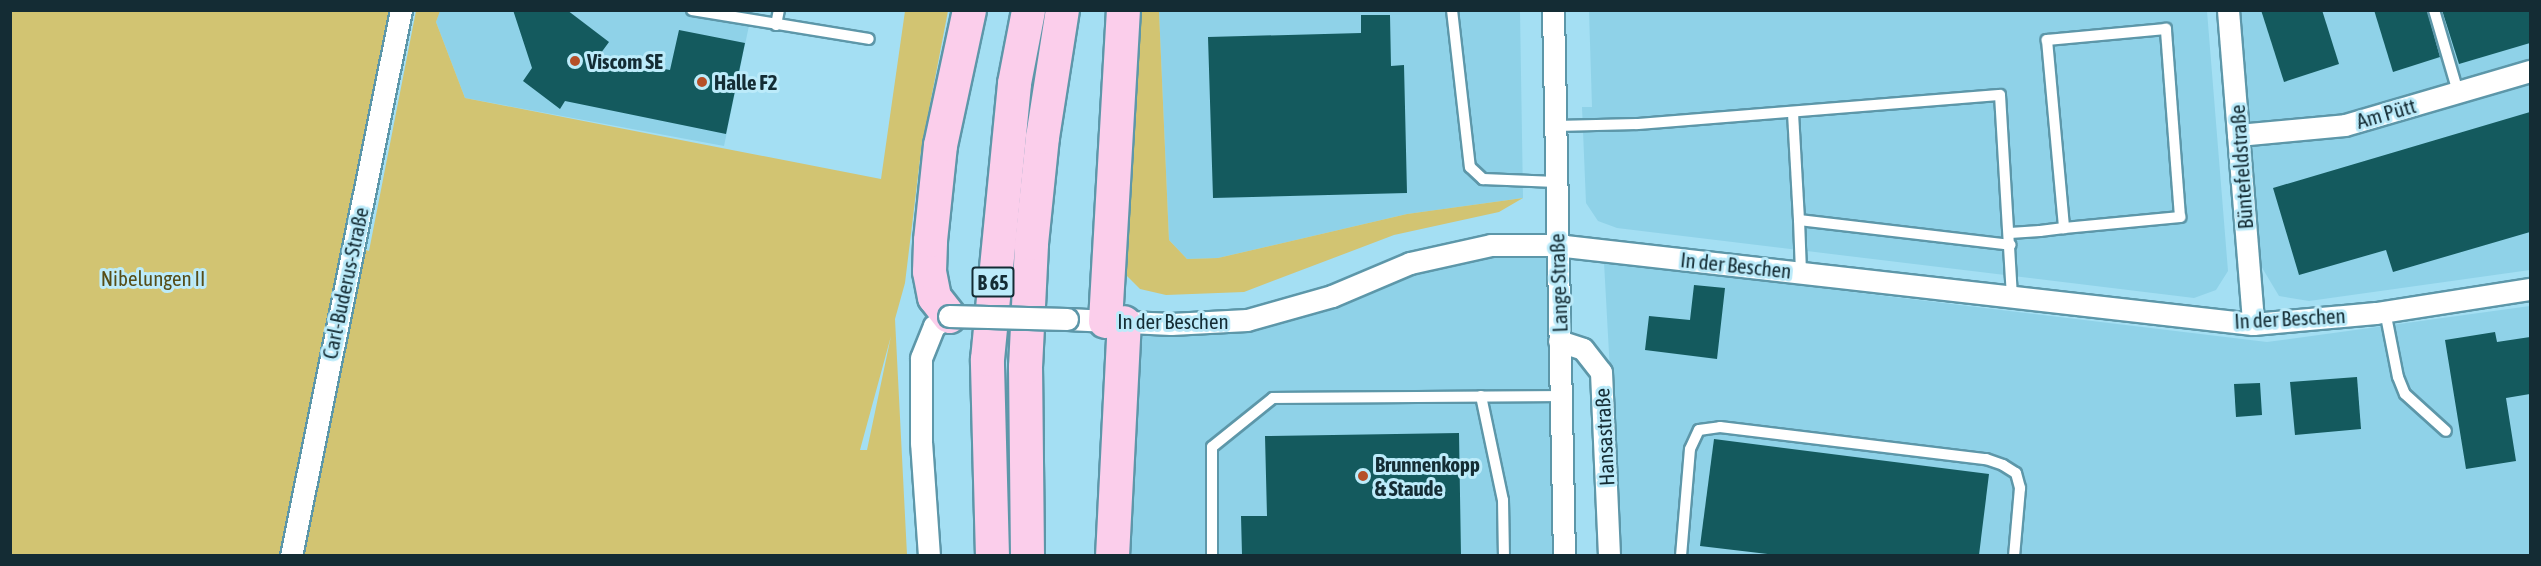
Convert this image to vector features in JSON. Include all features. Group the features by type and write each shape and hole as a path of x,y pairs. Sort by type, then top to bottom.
{"highway":[{"path":"950,316 934,297 929,271 930,240 940,145 969,10"},
{"name":"B 65","path":"992,555 987,359 1014,83 1028,10"},
{"name":"B 65","path":"1027,555 1025,367 1031,243 1042,137 1062,10"},
{"path":"1112,555 1123,10"}],"street":[{"name":"Carl-Buderus-Straße","path":"291,555 401,10"},
{"name":"Lange Straße","path":"1553,10 1564,555"},
{"name":"Büntefeldstraße","path":"2228,10 2253,324"},
{"name":"Am Pütt","path":"2238,135 2345,125 2530,71"},
{"name":"In der Beschen","path":"950,316 1211,324 1247,320 1332,296 1410,263 1450,252 1491,245 1556,244 2253,324 2385,311 2530,290"},
{"path":"929,555 921,443 921,358 934,326 950,316"},
{"name":"Hansastraße","path":"1559,341 1584,349 1601,372 1609,555"}],"lane":[{"path":"692,10 869,39"},
{"path":"776,25 779,10"},
{"path":"1452,10 1470,167 1483,179 1556,182"},
{"path":"2434,10 2458,92"},
{"path":"2010,233 2064,228 2180,217 2166,29 2047,40 2064,228"},
{"path":"1556,126 1793,112 2000,95 2011,245 2012,298"},
{"path":"1793,112 1802,272"},
{"path":"1799,220 2011,245"},
{"path":"2385,311 2396,369 2405,393 2446,431"},
{"path":"1481,396 1503,500 1504,555"},
{"path":"1212,555 1212,447 1273,398 1560,396"},
{"path":"1681,555 1690,449 1699,430 1720,427 1986,459 2003,465 2016,473 2020,488 2014,555"}],"shaded area":[{"path":"440,10 752,11 724,146 465,98 436,22"},
{"path":"1159,11 1520,11 1523,198 1407,214 1218,258 1187,259 1169,240"},
{"path":"1589,11 2207,11 2228,271 2216,290 2194,298 1617,228 1598,221 1586,203 1582,107 1592,107"},
{"path":"2240,11 2530,11 2530,270 2309,301 2279,296 2261,266"},
{"path":"1556,245 1564,555 1112,556 1124,322 1211,324 1379,275"},
{"path":"1604,262 2267,342 2530,306 2530,555 1620,555"}],"green space":[{"name":"Nibelungen II","path":"10,11 398,11 352,246 369,251 416,11 440,11 436,22 465,98 881,179 905,11 948,11 921,151 905,283 895,319 907,555 11,555","holes":["891,336 867,450 860,450"]},
{"path":"1138,11 1159,11 1169,240 1187,259 1218,258 1407,214 1523,198 1499,212 1394,235 1244,292 1166,295 1140,289 1124,273"}],"building":[{"path":"513,10 567,10 609,42 598,57 670,70 679,30 745,43 726,134 565,101 560,109 523,81 532,68"},
{"path":"2261,10 2322,10 2339,64 2284,82"},
{"path":"2374,10 2427,10 2440,57 2393,72"},
{"path":"2442,10 2530,10 2530,43 2459,64"},
{"path":"1361,15 1390,15 1391,66 1404,65 1407,193 1213,198 1208,37 1361,33"},
{"path":"2530,112 2530,232 2393,272 2386,250 2299,275 2273,188"},
{"path":"1694,285 1725,288 1717,359 1645,350 1649,316 1690,320"},
{"path":"2495,332 2497,342 2530,337 2530,394 2506,398 2516,461 2466,469 2445,340"},
{"path":"2357,377 2361,429 2295,435 2290,382"},
{"path":"2260,383 2262,415 2236,417 2234,384"},
{"name":"Brunnenkopp & Staude","path":"1459,433 1461,555 1242,555 1241,516 1267,516 1265,436"},
{"path":"1714,439 1989,474 1979,555 1776,555 1700,546"}],"place":[{"name":"Viscom SE","path":"575,61"},
{"name":"Halle F2","path":"702,82"},
{"name":"Brunnenkopp & Staude","path":"1363,476"}]}
